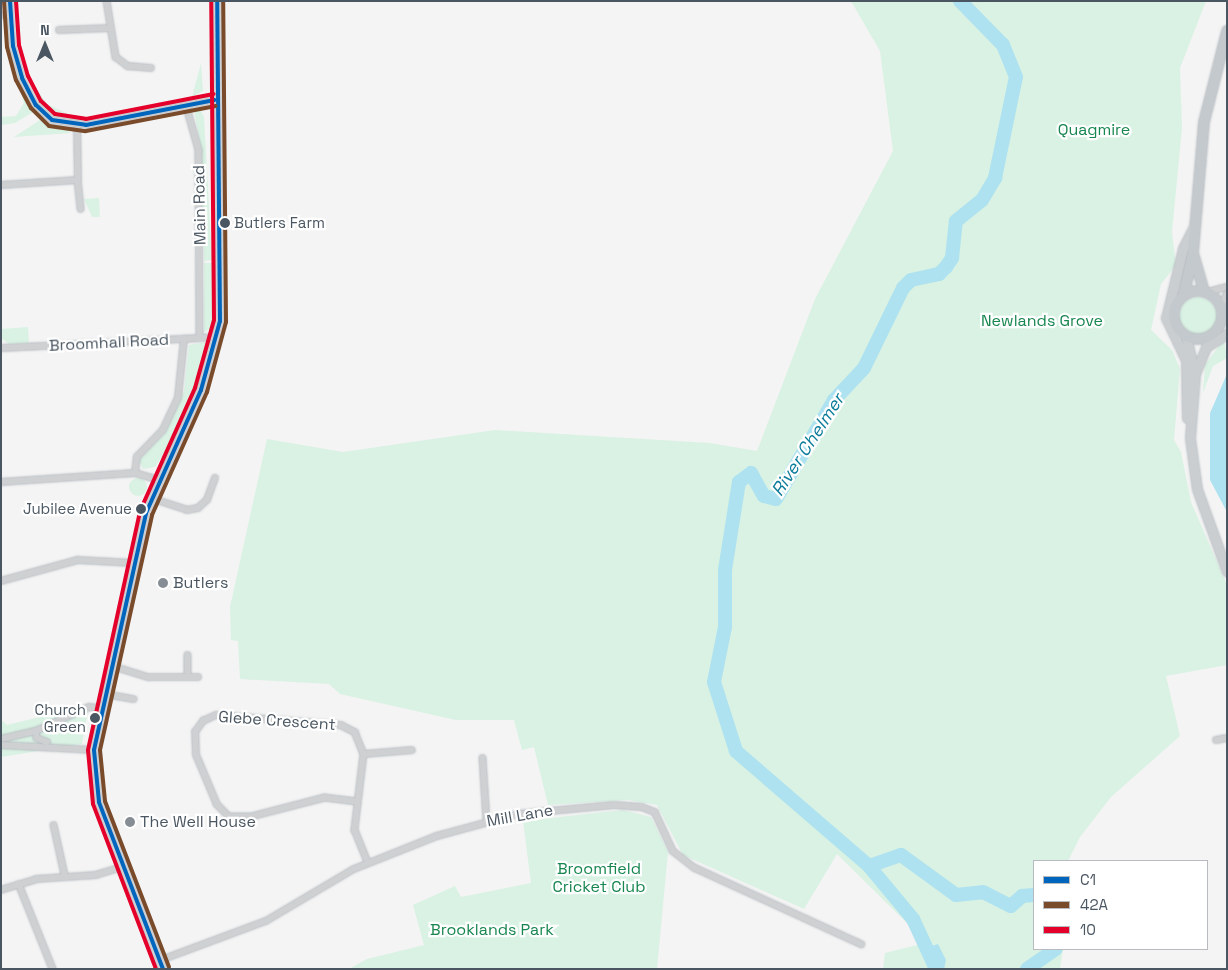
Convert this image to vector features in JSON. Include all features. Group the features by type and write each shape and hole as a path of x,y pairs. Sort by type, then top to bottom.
{"highway":[{"path":"1193,253 1206,292 1223,310 1224,329 1211,336 1186,336 1174,318 1176,306 1184,295 1193,253 1204,122 1227,31"},
{"path":"1184,295 1206,292"}],"main road":[{"name":"Main Road","path":"162,964 126,866 99,802 94,750 101,708 151,498 201,390 217,337 222,289 215,100 217,1"},
{"path":"1194,226 1183,248 1166,318 1186,360 1190,438 1196,489 1227,572"},
{"path":"1206,348 1224,329"},
{"path":"1186,336 1195,374 1190,438"},
{"path":"1195,374 1211,336"}],"street":[{"path":"10,1 16,58 32,98 52,120 77,125 215,100"},
{"path":"107,1 110,28 121,63 151,68"},
{"path":"1,16 10,15"},
{"path":"59,30 110,28"},
{"name":"Main Road","path":"186,104 199,150 200,338"},
{"path":"77,125 80,209"},
{"path":"1,184 78,180"},
{"path":"1206,292 1227,287"},
{"path":"1223,310 1227,294"},
{"name":"Broomhall Road","path":"1,348 217,337"},
{"path":"135,473 136,457 163,430 178,398 184,338"},
{"path":"1,482 135,473 159,480"},
{"path":"151,498 193,510 207,500 215,478"},
{"path":"1,582 78,560 134,563"},
{"path":"188,654 188,677"},
{"path":"112,666 148,677 198,677"},
{"path":"105,694 134,699"},
{"path":"1,739 36,731 90,707 101,708"},
{"name":"Glebe Crescent","path":"357,802 325,798 251,817 229,817 216,805 193,740 198,726 216,715 341,724 360,738 364,754"},
{"path":"36,731 36,738 58,745"},
{"path":"1216,740 1227,738"},
{"path":"1,744 58,745 94,750"},
{"path":"368,863 355,830 364,754 412,750"},
{"path":"484,758 487,821"},
{"name":"Mill Lane","path":"162,964 266,921 368,863 487,821 574,807 642,806 655,812 673,851 687,863 861,944"},
{"path":"54,825 65,875"},
{"path":"1,890 19,884 65,875 96,875 126,866"},
{"path":"19,884 53,969"}],"green space":[{"path":"851,1 1206,1 1180,68 1182,128 1172,232 1176,265 1161,284 1151,330 1172,350 1180,369 1174,440 1181,452 1191,502 1227,585 1227,665 1166,676 1180,736 1111,797 1080,837 1068,860 1033,860 1033,950 1063,950 1060,969 883,969 885,953 917,945 917,933 837,854 804,909 683,855 657,805 628,800 548,805 534,747 522,750 514,720 456,720 340,694 329,684 240,679 238,641 231,640 230,607 267,439 343,452 495,430 710,443 757,451 815,299 893,151 880,51"},
{"path":"12,61 33,112 15,123 1,125 1,117 16,116 24,103"},
{"path":"201,63 203,91 192,97"},
{"path":"21,66 47,104 87,123 52,118 41,107"},
{"path":"194,109 200,109 204,117 212,260 204,261 201,150"},
{"path":"40,120 66,128 71,133 14,137"},
{"path":"99,198 100,217 92,217 84,199"},
{"path":"204,263 214,263 215,296 212,328 204,332"},
{"path":"1198,297 1212,302 1217,316 1212,330 1198,335 1184,330 1179,316 1184,302"},
{"path":"28,327 29,343 9,344 1,338 1,329"},
{"path":"1224,339 1227,358 1213,366 1203,393 1205,365"},
{"path":"207,342 198,385 176,435 155,467 143,469 139,460 165,433 184,391 189,345"},
{"path":"134,478 142,478 147,483 145,494 134,496 129,491 129,483"},
{"name":"Church Green","path":"89,705 82,744 1,757 1,720 7,725"},
{"name":"Broomfield Cricket Club","path":"623,810 651,817 668,852 657,969 349,969 367,959 424,945 413,905 455,886 461,897 531,883 523,821"}],"water":[{"path":"1227,374 1227,512 1210,480 1210,413"},
{"path":"938,944 946,960 944,969 933,969 924,956 923,949"}],"waterway":[{"name":"River Chelmer","path":"936,969 913,919 869,866 736,751 714,682 725,627 725,570 739,482 751,473 764,496 776,499 834,400 864,368 903,288 911,280 939,274 946,267 952,258 956,221 982,200 995,178 1016,77 1003,45 960,1"},
{"name":"River Chelmer","path":"869,866 901,855 956,895 983,892 1011,906 1022,896 1033,895"},
{"name":"River Chelmer","path":"1027,969 1055,950"}],"transit line":[{"name":"42A","path":"4,1 7,47 16,80 31,108 49,126 86,131 216,106"},
{"name":"C1","path":"10,1 13,46 22,78 36,105 52,120 86,125 215,100"},
{"name":"10","path":"16,1 19,45 28,76 41,101 55,114 86,119 214,94"},
{"name":"10","path":"156,969 93,804 88,750 140,511 195,388 214,320 211,1"},
{"name":"C1","path":"163,969 99,802 94,750 146,513 201,390 220,321 217,1"},
{"name":"42A","path":"169,967 105,801 100,750 152,515 207,392 226,322 223,1"}],"place":[{"name":"Butlers Farm","path":"225,223"},
{"name":"Jubilee Avenue","path":"141,509"},
{"name":"Butlers","path":"163,583"},
{"name":"Church Green","path":"95,718"},
{"name":"The Well House","path":"130,822"}],"park label":[{"name":"Quagmire","path":"1094,130"},
{"name":"Newlands Grove","path":"1042,321"},
{"name":"Brooklands Park","path":"492,930"}]}
